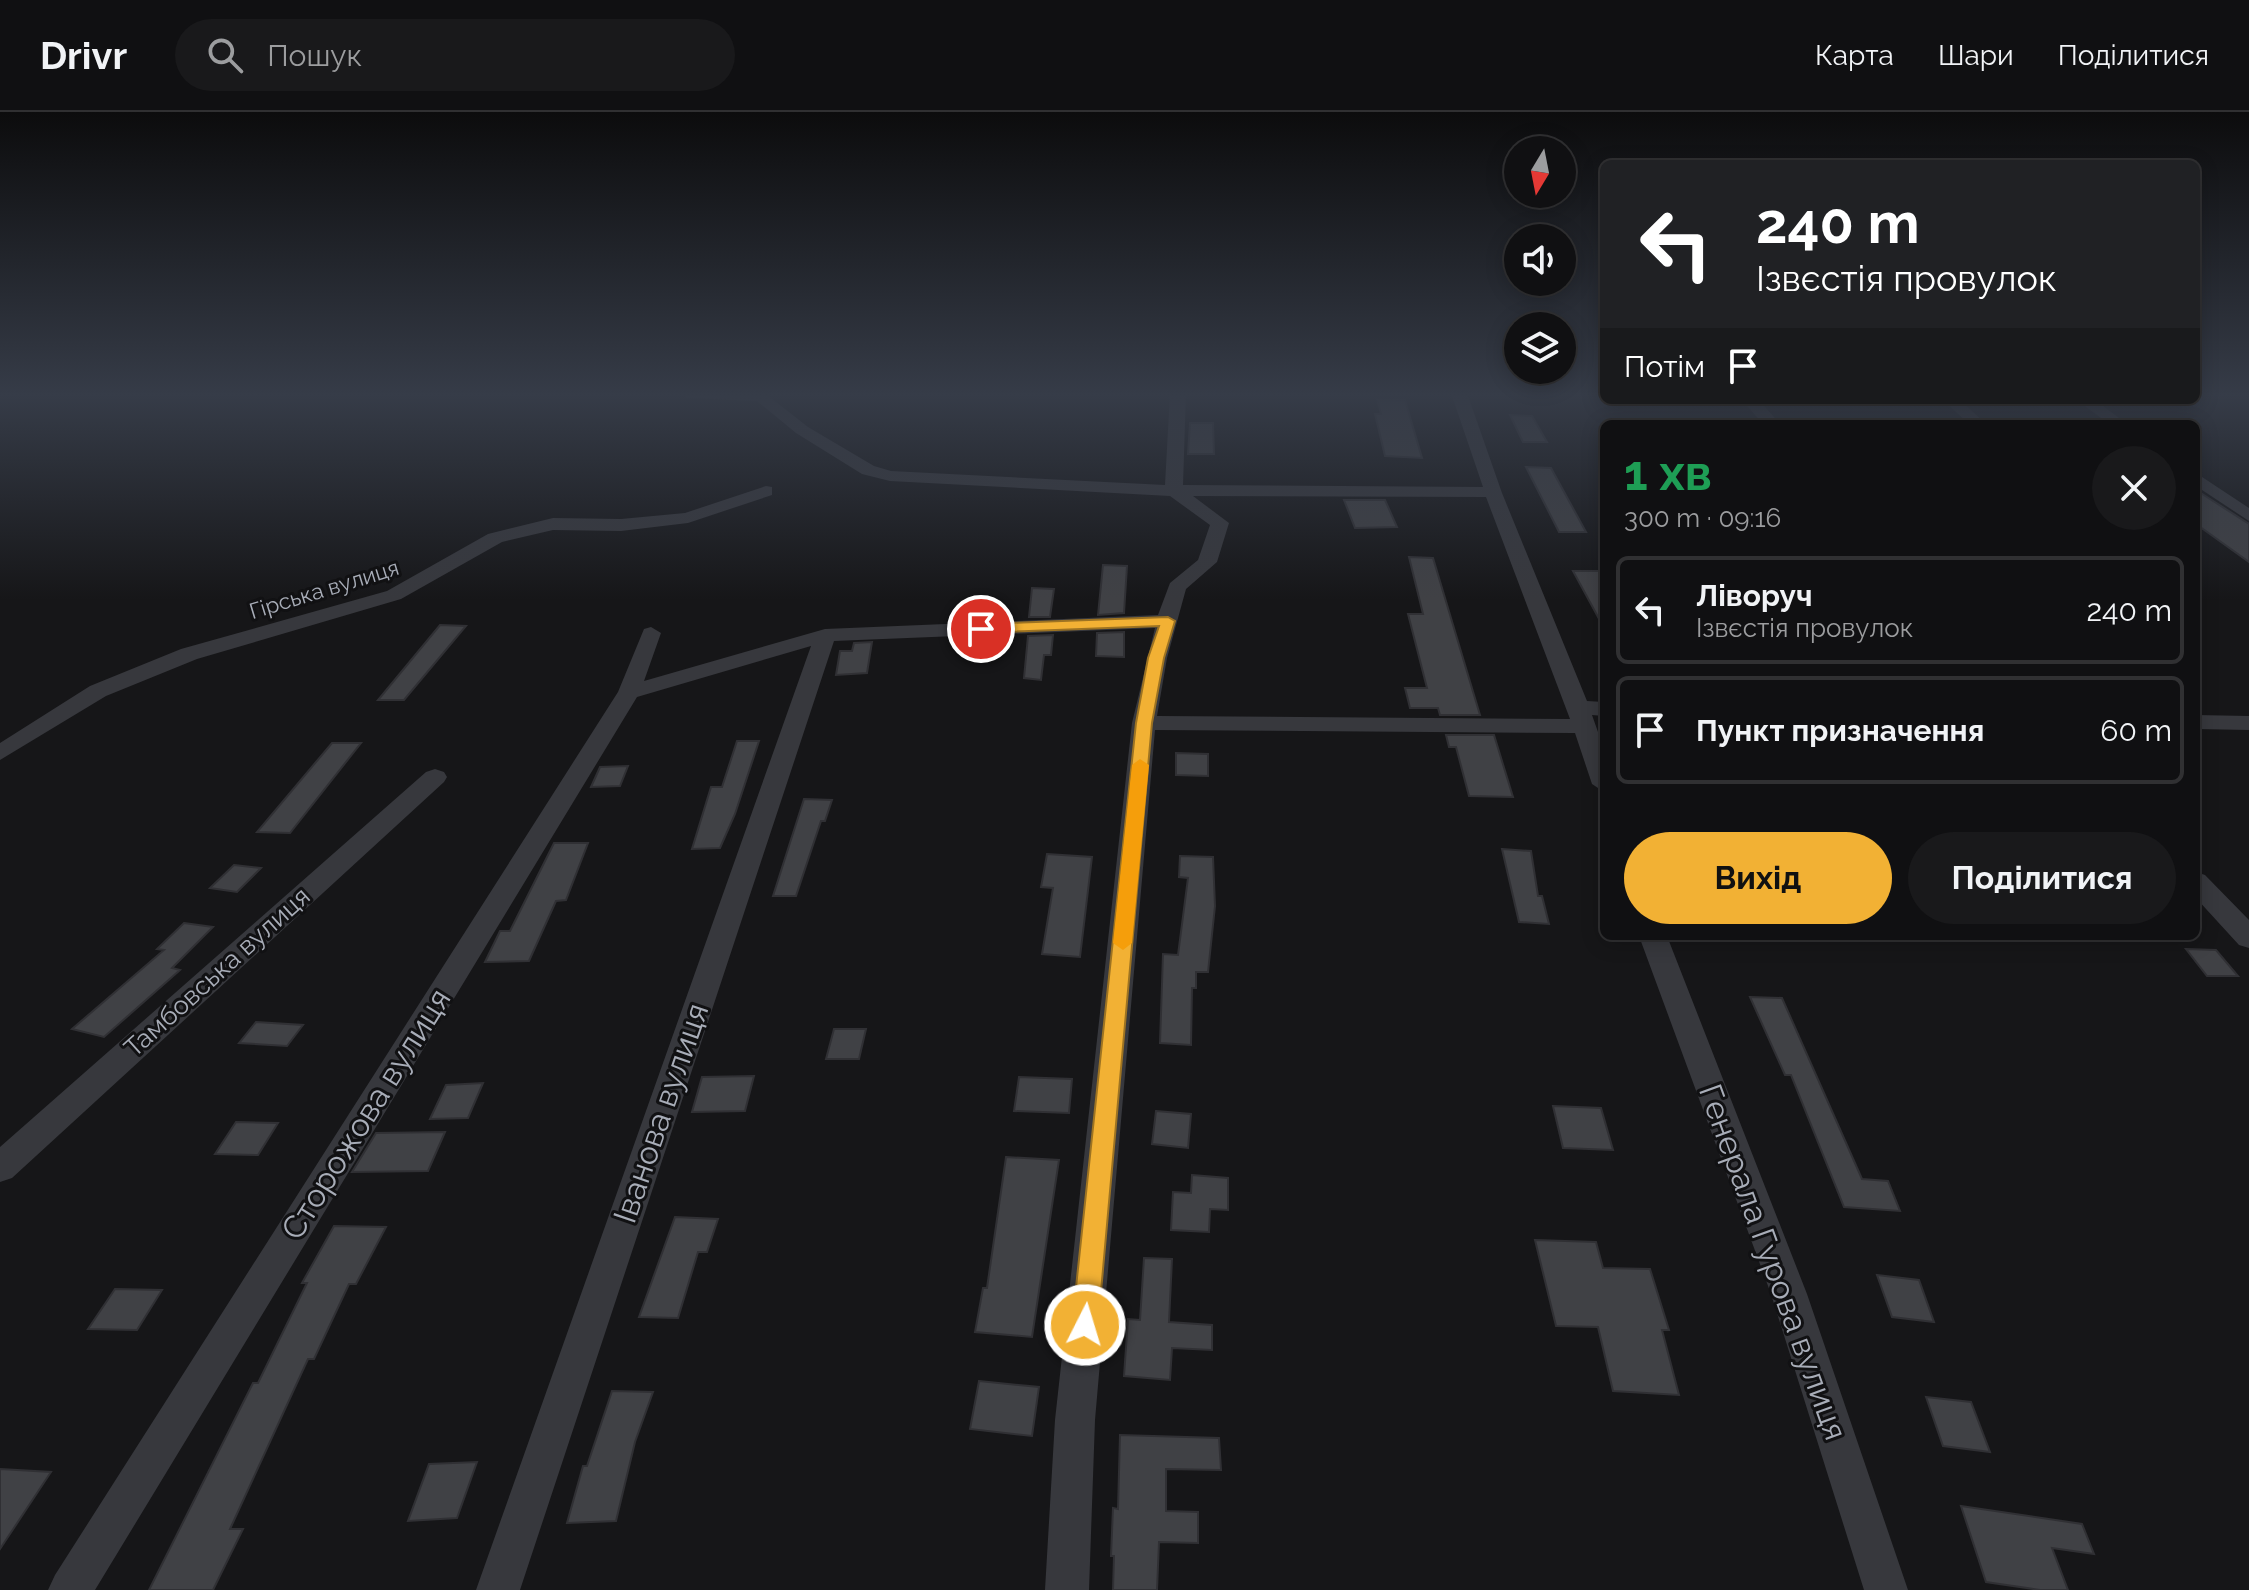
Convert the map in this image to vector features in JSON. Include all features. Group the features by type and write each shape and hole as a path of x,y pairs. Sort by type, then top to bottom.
{"street":[{"path":"855,462 868,470 890,476 1174,490 1494,492"},
{"path":"1174,490 1175,462"},
{"path":"1483,462 1583,717 1600,771"},
{"path":"2200,481 2249,516"},
{"path":"1067,1590 1077,1405 1144,723 1156,658 1177,587 1207,562 1220,523 1174,490"},
{"name":"Гірська вулиця","path":"0,753 98,691 189,654 394,595 495,538 553,524 621,525 688,518 766,491"},
{"path":"629,692 825,635 1168,621"},
{"name":"Сторожова вулиця","path":"70,1590 629,692 651,633"},
{"name":"Іванова вулиця","path":"498,1590 825,635"},
{"path":"1144,723 1583,717 1600,711"},
{"path":"2200,722 2249,723"},
{"name":"Тамбовська вулиця","path":"0,1168 435,777"},
{"path":"2200,885 2249,938"},
{"name":"Генерала Гурова вулиця","path":"1655,940 1789,1294 1886,1590"}],"building":[{"path":"1526,467 1551,468 1586,532 1559,532"},
{"path":"2200,493 2249,524 2249,562 2200,527"},
{"path":"1344,500 1385,500 1397,527 1355,528"},
{"path":"1409,557 1433,558 1480,715 1440,715 1438,708 1410,708 1405,688 1427,688 1408,614 1423,614"},
{"path":"1103,565 1127,566 1124,613 1098,615"},
{"path":"1573,571 1600,571 1600,621"},
{"path":"1032,588 1054,589 1050,617 1029,617"},
{"path":"440,625 466,626 404,700 378,700"},
{"path":"1124,632 1124,657 1096,656 1097,633"},
{"path":"1053,635 1051,655 1044,655 1041,680 1024,678 1028,636"},
{"path":"872,642 867,673 836,675 840,651 852,651 854,643"},
{"path":"1446,735 1494,735 1513,797 1469,796 1456,747 1449,747"},
{"path":"737,741 759,741 735,814 720,848 692,849 711,787 722,787"},
{"path":"332,743 361,743 290,833 257,832"},
{"path":"1176,753 1208,754 1208,776 1176,775"},
{"path":"628,766 620,786 591,787 600,767"},
{"path":"804,799 832,800 825,821 821,821 796,896 773,896"},
{"path":"554,843 588,843 566,900 556,901 529,961 485,962 500,931 510,931"},
{"path":"1502,849 1531,851 1538,896 1542,896 1549,924 1519,922"},
{"path":"1047,854 1092,857 1080,957 1042,954 1053,888 1041,887"},
{"path":"1180,856 1213,857 1215,906 1208,972 1196,972 1196,988 1192,988 1191,1045 1160,1043 1163,954 1178,955 1188,878 1179,877"},
{"path":"234,865 261,868 237,892 210,888"},
{"path":"184,923 213,927 172,968 180,970 104,1037 72,1029 164,950 157,949"},
{"path":"2186,949 2216,950 2238,976 2207,976"},
{"path":"1750,997 1782,998 1862,1179 1888,1181 1900,1211 1844,1207 1791,1075 1785,1075"},
{"path":"256,1022 303,1025 287,1046 239,1043"},
{"path":"834,1029 866,1029 859,1059 826,1059"},
{"path":"754,1076 745,1111 692,1112 702,1077"},
{"path":"1019,1077 1072,1079 1069,1113 1014,1111"},
{"path":"483,1083 468,1118 430,1119 446,1085"},
{"path":"1553,1106 1601,1108 1613,1150 1563,1148"},
{"path":"1156,1111 1191,1114 1188,1148 1152,1144"},
{"path":"236,1122 278,1123 258,1155 215,1154"},
{"path":"445,1132 428,1171 352,1172 376,1133"},
{"path":"1006,1157 1059,1160 1032,1337 975,1332 983,1288 987,1288"},
{"path":"1192,1175 1228,1178 1228,1210 1210,1209 1209,1232 1171,1230 1173,1192 1191,1193"},
{"path":"675,1217 718,1219 707,1252 698,1252 678,1318 639,1317"},
{"path":"334,1226 386,1227 356,1284 349,1284 314,1359 308,1359 230,1529 243,1529 213,1590 149,1590 253,1383 258,1383 307,1283 302,1283"},
{"path":"1535,1240 1596,1242 1603,1268 1650,1269 1669,1330 1662,1330 1679,1395 1613,1391 1598,1327 1556,1326"},
{"path":"1144,1258 1172,1259 1169,1322 1212,1325 1212,1350 1172,1348 1170,1380 1124,1376 1128,1319 1140,1320"},
{"path":"1877,1275 1919,1280 1934,1322 1892,1317"},
{"path":"115,1289 162,1290 137,1330 88,1329"},
{"path":"979,1381 1039,1387 1032,1436 970,1429"},
{"path":"612,1391 653,1392 635,1442 616,1521 567,1523 583,1466 587,1466"},
{"path":"1926,1397 1971,1402 1990,1452 1943,1446"},
{"path":"1120,1435 1219,1438 1221,1470 1166,1469 1166,1511 1198,1512 1198,1543 1159,1542 1157,1590 1113,1590 1113,1508 1118,1509"},
{"path":"477,1462 457,1518 408,1521 429,1464"},
{"path":"0,1469 51,1472 0,1549"},
{"path":"1961,1506 2082,1524 2094,1554 2052,1548 2068,1590 2040,1590 1986,1582"}],"slow traffic":[{"path":"1123,943 1140,765"}],"route":[{"path":"981,629 1168,621 1156,658 1144,723 1085,1325"}]}
